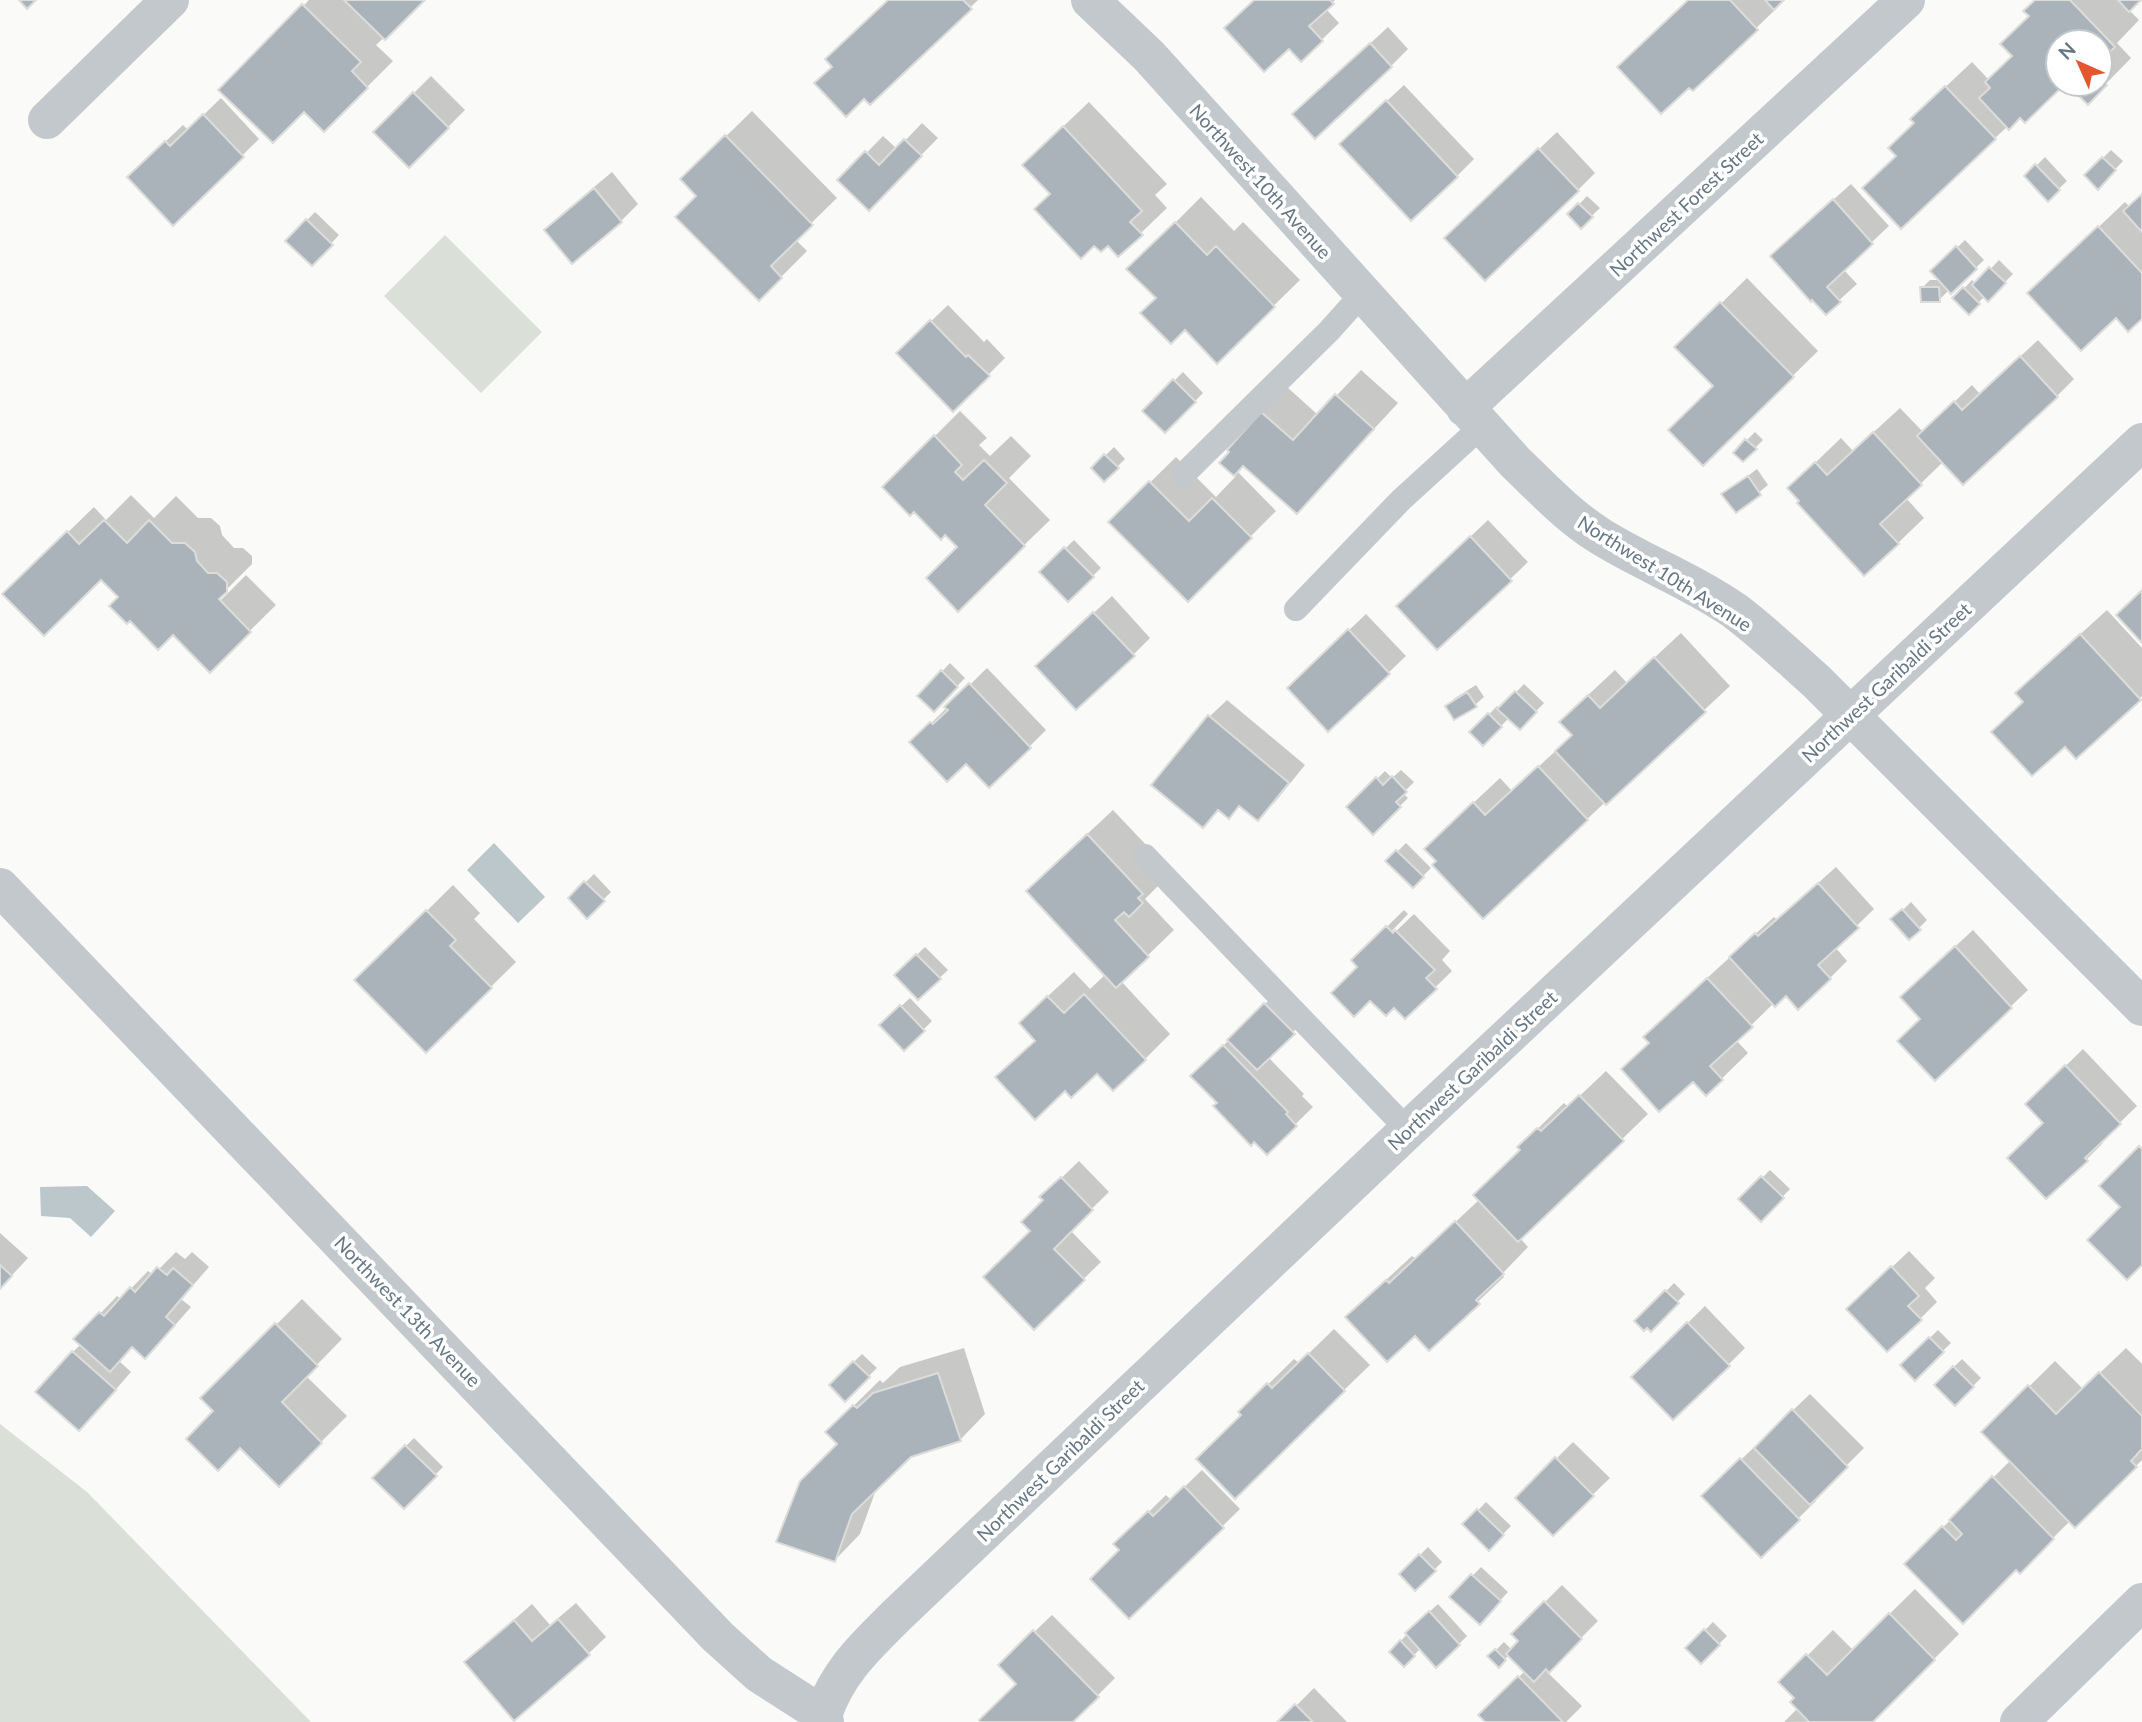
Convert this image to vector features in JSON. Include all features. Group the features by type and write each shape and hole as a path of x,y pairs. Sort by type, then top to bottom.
{"street":[{"path":"47,120 170,0"},
{"name":"Northwest Forest Street","path":"1474,417 1906,0"},
{"name":"Northwest 10th Avenue","path":"1102,4 1515,462 1558,504 1599,536 1702,591 1735,612 1816,681 2142,1007"},
{"name":"Northwest Garibaldi Street","path":"824,1718 831,1692 845,1671 888,1625 1408,1130 2142,442"},
{"name":"Northwest 13th Avenue","path":"0,887 718,1637 760,1674 824,1718"},
{"path":"2019,1722 2142,1602"}],"lane":[{"path":"1183,475 1329,331 1363,293"},
{"path":"1296,609 1401,500 1474,417"},
{"path":"1145,856 1408,1130"}],"shaded area":[{"path":"445,235 542,332 481,393 384,296"},
{"path":"494,843 545,897 518,923 467,870"},
{"path":"87,1186 115,1211 91,1237 70,1218 41,1216 40,1187"},
{"path":"0,1424 87,1492 311,1722 0,1722"}],"building":[{"path":"19,0 36,0 27,9"},
{"path":"344,0 425,0 385,40"},
{"path":"888,0 963,0 972,9 870,105 864,99 846,117 814,83 832,67 825,59"},
{"path":"1254,0 1330,0 1334,4 1309,26 1323,41 1301,62 1289,49 1264,72 1224,28"},
{"path":"1688,0 1730,0 1758,30 1693,91 1689,88 1661,114 1617,67"},
{"path":"1765,0 1784,0 1774,10"},
{"path":"2035,0 2070,0 2097,28 2044,28 2044,98 2051,98 2025,123 2020,118 2009,130 1979,98 1990,88 1985,82 2012,56 2000,44 2029,16 2023,11"},
{"path":"2118,0 2141,0 2129,12"},
{"path":"302,4 361,62 352,71 368,88 324,132 304,112 273,143 218,90"},
{"path":"1370,43 1392,67 1315,139 1292,114"},
{"path":"1945,86 1996,139 1901,229 1862,188 1896,156 1888,148 1914,123 1910,119"},
{"path":"413,92 449,128 409,168 373,132"},
{"path":"2081,98 2095,98 2088,105"},
{"path":"1386,100 1458,177 1411,221 1339,144"},
{"path":"203,114 244,157 173,226 127,177 165,141 170,146"},
{"path":"1063,126 1142,211 1130,222 1143,235 1118,257 1108,246 1101,252 1094,246 1081,259 1034,209 1050,194 1022,165"},
{"path":"725,135 813,225 771,266 782,278 759,301 675,217 696,196 680,179"},
{"path":"904,139 922,156 869,211 837,180 865,151 879,165"},
{"path":"1538,148 1579,191 1485,281 1444,238"},
{"path":"2102,157 2116,170 2098,190 2084,175"},
{"path":"2035,164 2060,190 2048,202 2024,176"},
{"path":"594,188 622,222 572,264 544,230"},
{"path":"2142,194 2142,232 2123,211"},
{"path":"1833,199 1873,244 1827,287 1841,302 1826,315 1770,256"},
{"path":"1578,203 1593,217 1581,229 1567,214"},
{"path":"306,219 333,245 312,266 285,241"},
{"path":"1175,222 1207,255 1216,246 1275,307 1217,364 1185,330 1171,344 1140,313 1156,298 1126,269"},
{"path":"2098,226 2142,273 2142,319 2128,332 2116,318 2081,351 2027,293"},
{"path":"1956,246 1977,269 1951,294 1930,271"},
{"path":"1989,267 2006,283 1988,302 1972,285"},
{"path":"1920,287 1939,287 1940,302 1921,302"},
{"path":"1963,287 1980,304 1969,315 1952,298"},
{"path":"1720,302 1794,377 1703,466 1668,430 1713,386 1674,347"},
{"path":"930,320 966,357 968,355 990,376 953,412 896,353"},
{"path":"2020,356 2058,397 1963,485 1917,436 1954,401 1962,410"},
{"path":"1173,379 1196,402 1165,433 1142,411"},
{"path":"1335,394 1374,429 1297,514 1243,466 1234,476 1219,463 1261,412 1293,440"},
{"path":"1873,432 1922,485 1880,524 1899,544 1864,576 1797,503 1799,501 1787,488 1815,462 1827,475"},
{"path":"934,435 962,465 955,472 963,480 984,460 1007,483 985,505 1025,546 958,612 926,578 957,547 945,535 941,540 914,512 910,516 882,487"},
{"path":"1745,439 1757,449 1743,462 1733,453"},
{"path":"1104,454 1119,468 1104,482 1091,468"},
{"path":"1748,476 1761,495 1736,513 1721,494"},
{"path":"1149,481 1189,521 1212,498 1252,538 1188,602 1108,522"},
{"path":"104,520 127,543 149,520 172,543 185,543 195,552 197,561 208,573 217,573 227,582 227,592 219,599 251,632 210,673 173,635 158,650 130,621 127,624 109,606 118,597 101,580 44,636 2,594 67,531 79,544"},
{"path":"1470,536 1512,581 1437,650 1396,606"},
{"path":"1064,547 1094,577 1068,602 1039,572"},
{"path":"2142,590 2142,643 2116,615"},
{"path":"1093,612 1135,656 1076,710 1035,666"},
{"path":"1348,629 1390,674 1328,732 1287,688"},
{"path":"2080,634 2141,700 2076,759 2065,747 2032,776 1991,732 2023,702 2015,693"},
{"path":"1654,657 1706,712 1606,805 1555,751 1572,735 1559,722 1588,695 1600,708"},
{"path":"941,670 958,687 934,712 917,696"},
{"path":"969,683 1031,748 989,788 966,764 947,782 909,742 930,722 933,724 948,710 944,707"},
{"path":"1515,691 1537,712 1520,730 1497,709"},
{"path":"1467,692 1477,707 1454,720 1445,706"},
{"path":"1488,713 1502,727 1483,746 1469,732"},
{"path":"1208,715 1289,783 1258,821 1239,806 1229,819 1218,810 1203,828 1151,785"},
{"path":"1538,766 1588,820 1483,919 1432,865 1436,861 1424,849 1473,802 1485,815"},
{"path":"1392,776 1407,792 1396,802 1401,807 1373,835 1346,807 1376,777 1383,785"},
{"path":"1087,834 1143,894 1138,898 1143,903 1129,917 1124,912 1115,920 1149,957 1116,988 1026,891"},
{"path":"1396,850 1424,877 1413,888 1385,861"},
{"path":"584,881 605,901 587,919 568,898"},
{"path":"1818,883 1859,928 1818,965 1831,979 1798,1010 1786,996 1775,1007 1729,957 1755,933 1758,936"},
{"path":"1902,909 1921,930 1909,940 1890,919"},
{"path":"426,910 456,940 450,946 492,988 426,1053 354,980"},
{"path":"1386,926 1393,933 1395,930 1435,970 1426,978 1437,989 1405,1019 1394,1008 1386,1016 1370,1001 1354,1017 1331,993 1357,967 1351,960"},
{"path":"1955,946 2012,1008 1935,1081 1897,1041 1920,1019 1900,997"},
{"path":"916,954 941,979 918,1000 894,975"},
{"path":"1707,978 1753,1027 1710,1066 1723,1080 1706,1096 1693,1082 1659,1112 1621,1069 1649,1043 1643,1037"},
{"path":"1084,994 1146,1060 1113,1091 1097,1074 1071,1098 1065,1091 1035,1120 995,1077 1035,1041 1019,1023 1047,996 1064,1013"},
{"path":"1264,1003 1295,1034 1257,1070 1227,1040"},
{"path":"900,1005 925,1031 904,1051 879,1025"},
{"path":"1223,1045 1288,1112 1286,1114 1297,1126 1267,1155 1254,1142 1251,1146 1213,1106 1217,1103 1190,1076"},
{"path":"2065,1065 2121,1124 2085,1158 2088,1161 2046,1199 2007,1158 2043,1123 2025,1104"},
{"path":"1579,1095 1624,1141 1518,1242 1473,1195 1520,1150 1517,1147 1537,1128 1541,1131"},
{"path":"2139,1146 2142,1149 2142,1265 2127,1280 2087,1240 2120,1207 2099,1186"},
{"path":"1761,1176 1784,1198 1761,1222 1738,1199"},
{"path":"1061,1177 1093,1210 1054,1249 1085,1280 1034,1330 983,1277 1030,1231 1021,1222 1043,1200 1039,1197"},
{"path":"1455,1221 1504,1274 1476,1300 1480,1304 1429,1351 1415,1336 1387,1362 1345,1317 1386,1280 1389,1283"},
{"path":"0,1265 12,1276 0,1289"},
{"path":"1891,1266 1919,1296 1908,1306 1922,1320 1887,1352 1846,1309"},
{"path":"157,1267 167,1275 173,1268 193,1285 166,1317 175,1325 145,1359 132,1347 110,1372 73,1339 99,1312 104,1316 130,1287 135,1292"},
{"path":"1665,1290 1679,1303 1651,1332 1647,1328 1644,1331 1634,1321"},
{"path":"1687,1322 1730,1366 1673,1420 1631,1377"},
{"path":"275,1323 318,1366 282,1402 322,1443 279,1487 240,1448 218,1471 186,1439 213,1411 200,1398"},
{"path":"1929,1337 1944,1352 1915,1381 1900,1365"},
{"path":"72,1351 116,1390 79,1431 35,1392"},
{"path":"1308,1353 1345,1391 1235,1499 1196,1459 1241,1415 1238,1412 1267,1383 1272,1388"},
{"path":"853,1361 870,1377 845,1402 829,1385"},
{"path":"1953,1366 1974,1387 1955,1406 1934,1385"},
{"path":"2099,1372 2142,1416 2142,1449 2131,1461 2137,1467 2075,1528 1981,1432 2028,1385 2056,1414"},
{"path":"938,1373 961,1441 911,1457 852,1514 835,1562 776,1542 800,1481 837,1444 825,1432 853,1405 857,1408 873,1393"},
{"path":"1792,1409 1848,1467 1810,1505 1754,1448"},
{"path":"405,1445 437,1476 404,1509 372,1478"},
{"path":"1555,1457 1594,1496 1553,1536 1515,1498"},
{"path":"1740,1458 1800,1520 1761,1558 1701,1496"},
{"path":"1992,1476 2054,1539 2020,1574 2016,1570 1963,1624 1904,1564 1942,1526 1956,1540 1962,1534 1949,1520"},
{"path":"1184,1486 1224,1528 1129,1619 1090,1579 1119,1550 1113,1544 1148,1511 1153,1516"},
{"path":"1477,1509 1504,1535 1489,1551 1462,1524"},
{"path":"1419,1554 1436,1571 1415,1591 1399,1574"},
{"path":"1471,1574 1501,1601 1480,1625 1449,1597"},
{"path":"1544,1601 1582,1639 1549,1673 1546,1669 1534,1682 1506,1654 1518,1641 1511,1634"},
{"path":"1429,1611 1460,1645 1436,1668 1405,1633"},
{"path":"1889,1613 1935,1660 1873,1722 1809,1722 1790,1702 1794,1698 1778,1682 1806,1654 1827,1675"},
{"path":"558,1619 590,1655 514,1721 464,1662 514,1620 532,1641"},
{"path":"1704,1629 1720,1645 1701,1664 1685,1648"},
{"path":"1033,1630 1099,1697 1073,1722 980,1722 979,1720 1016,1684 998,1665"},
{"path":"1400,1640 1415,1656 1404,1667 1389,1652"},
{"path":"1495,1649 1506,1660 1499,1668 1487,1656"},
{"path":"1518,1676 1563,1722 1485,1722 1478,1715"},
{"path":"1295,1704 1313,1722 1277,1722"}]}
